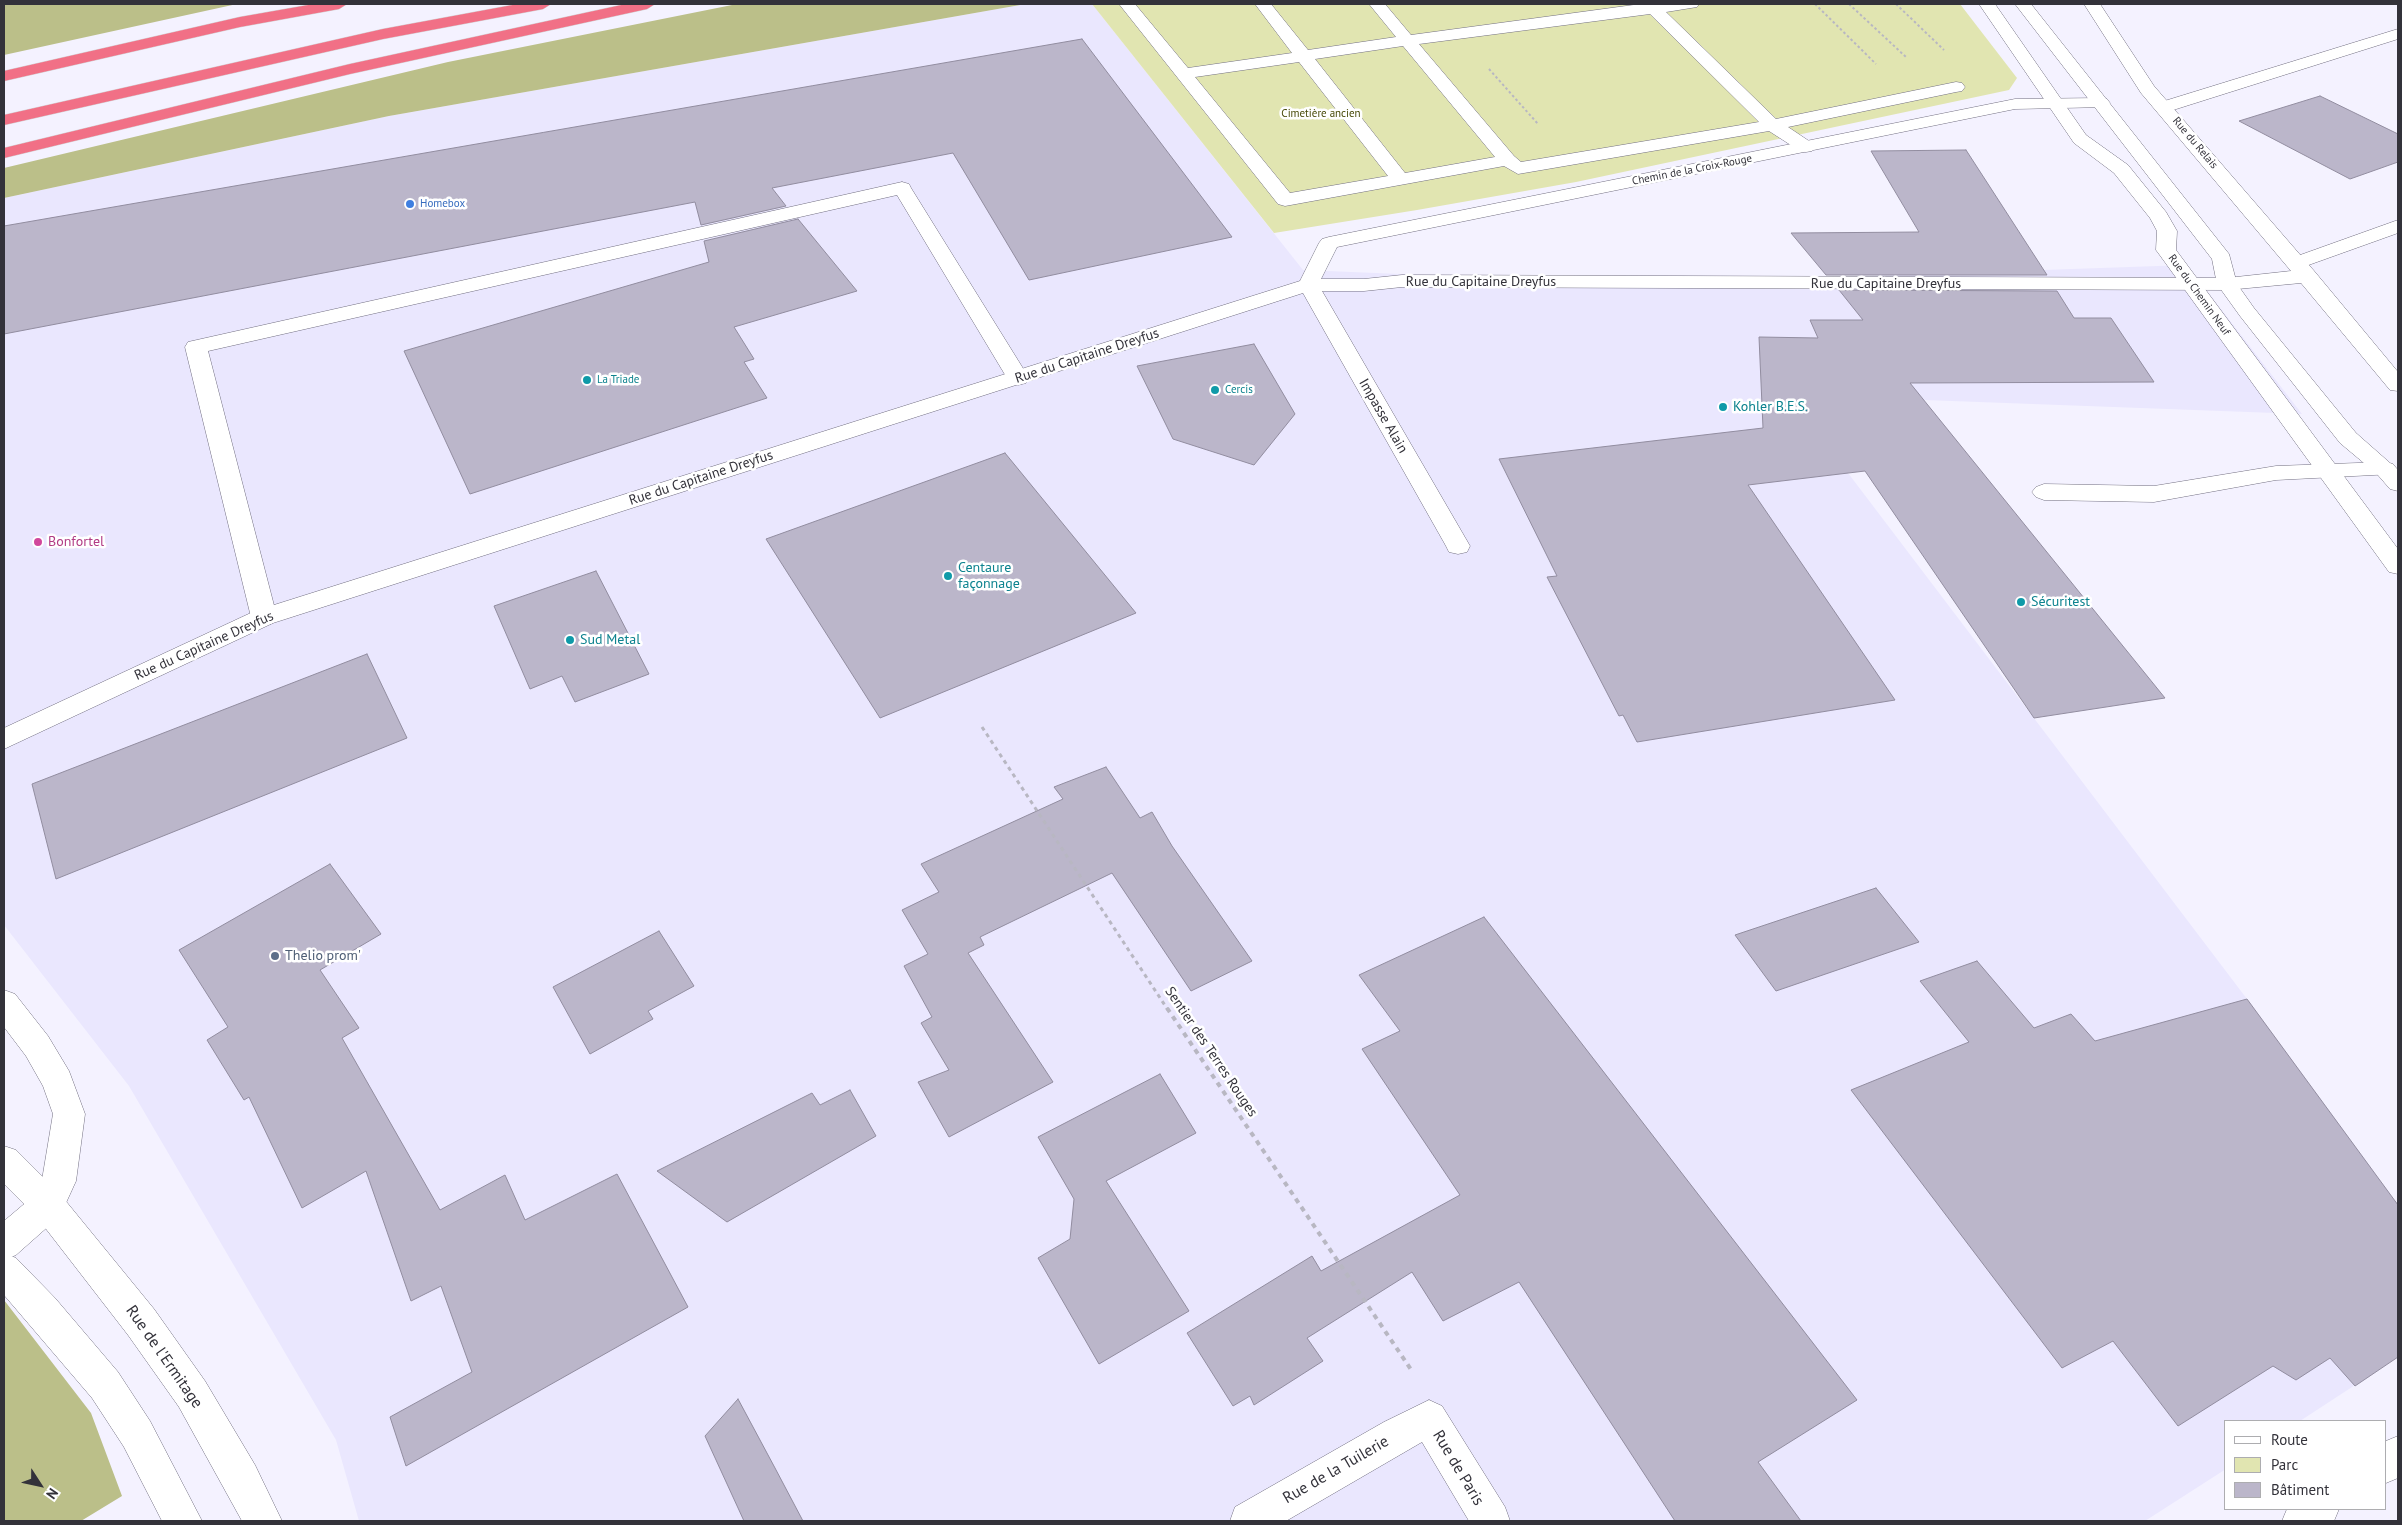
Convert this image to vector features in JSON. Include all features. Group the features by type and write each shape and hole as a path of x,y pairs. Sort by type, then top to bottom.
{"highway":[{"path":"4,76 240,22 339,4"},
{"path":"4,120 383,34 543,4"},
{"path":"4,152 350,69 647,4"},
{"path":"4,60 214,13 240,22"}],"street":[{"path":"1130,4 1285,200 1507,160"},
{"path":"1263,4 1400,179"},
{"path":"1377,4 1507,160 1518,168 1772,125 1956,87"},
{"path":"1184,74 1303,54 1456,32 1652,6 1692,4"},
{"name":"Rue du Chemin Neuf","path":"1988,4 2037,73 2054,102 2080,139 2121,169 2158,216 2167,231 2166,250 2398,566"},
{"path":"2023,4 2222,258 2227,284 2247,312 2348,438 2392,477"},
{"name":"Rue du Relais","path":"2092,4 2147,90 2164,107 2302,269 2398,385"},
{"path":"1652,6 1772,125 1806,147"},
{"path":"2164,107 2398,34"},
{"name":"Chemin de la Croix-Rouge","path":"1308,286 1330,243 2015,104 2054,102 2101,103"},
{"path":"264,616 196,346 902,188 1018,378"},
{"path":"2227,284 2302,269 2398,226"},
{"name":"Rue du Capitaine Dreyfus","path":"4,739 264,616 1308,286 1364,285 1402,281 1810,284 2227,284"},
{"name":"Impasse Alain","path":"1308,286 1458,546"},
{"path":"2044,492 2154,494 2276,473 2330,473 2392,477"},
{"path":"4,1002 37,1046 58,1081 69,1114 59,1181 48,1205 4,1243"},
{"name":"Rue de l'Ermitage","path":"4,1161 48,1205 141,1322 192,1394 263,1521"},
{"path":"4,1270 42,1310 106,1385 137,1434 182,1521"},
{"name":"Rue de Paris","path":"1398,1435 1429,1419 1491,1521"},
{"name":"Rue de la Tuilerie","path":"1249,1521 1398,1435"},
{"path":"2387,1463 2398,1455"}],"path":[{"path":"1814,4 1882,70"},
{"path":"1849,4 1907,59"},
{"path":"1896,4 1948,54"},
{"path":"1456,32 1571,159"},
{"name":"Sentier des Terres Rouges","path":"982,727 1085,886 1418,1380"}],"shaded area":[{"path":"1026,4 1092,4 1303,270 1424,275 1755,277 1870,276 2187,265 2302,414 1925,400 1801,411 2247,999 2398,1205 2398,1357 2302,1420 2224,1420 2224,1470 2145,1521 359,1521 336,1440 129,1086 4,925 4,198 389,116"}],"green space":[{"path":"4,4 237,4 4,55"},
{"path":"737,4 1026,4 389,116 4,198 4,168 448,62"},
{"name":"Cimetière ancien","path":"1092,4 1960,4 2017,78 2009,90 1576,182 1274,233"},
{"path":"4,1300 91,1413 122,1496 81,1521 4,1521"}],"building":[{"name":"Homebox","path":"1082,39 1232,237 1029,280 953,153 772,188 786,206 701,225 695,202 4,334 4,226"},
{"path":"2320,96 2398,134 2398,162 2350,179 2239,121"},
{"path":"1966,150 2047,275 1826,275 1791,233 1919,232 1871,151"},
{"name":"La Triade","path":"798,219 857,291 734,327 754,359 744,362 767,398 470,494 404,351 709,262 704,241"},
{"path":"1839,290 2057,291 2074,318 2111,318 2154,382 1910,383 2165,698 2034,718 1865,471 1748,485 1895,700 1637,742 1623,715 1619,716 1547,577 1557,576 1499,459 1763,428 1759,337 1818,338 1810,320 1863,320"},
{"name":"Cercis","path":"1254,344 1295,414 1254,465 1173,439 1137,366"},
{"name":"Centaure façonnage","path":"1005,453 1136,613 880,718 766,539"},
{"name":"Sud Metal","path":"596,571 649,674 575,702 562,676 530,689 494,606"},
{"path":"367,654 407,738 56,879 32,784"},
{"path":"1106,767 1140,818 1152,812 1172,846 1252,961 1191,991 1112,873 980,937 984,945 968,953 1053,1082 949,1137 918,1082 949,1070 921,1023 932,1017 904,966 928,954 902,910 939,892 921,864 1063,799 1054,787"},
{"path":"330,864 381,934 320,970 359,1028 342,1038 440,1210 505,1175 525,1220 617,1174 688,1307 406,1466 390,1417 472,1372 441,1286 411,1301 366,1171 302,1208 249,1097 244,1100 207,1040 228,1027 179,950"},
{"path":"1876,888 1919,942 1776,991 1735,935"},
{"path":"1484,917 1857,1400 1758,1462 1801,1521 1675,1521 1519,1282 1443,1321 1412,1272 1307,1338 1323,1361 1254,1405 1250,1396 1233,1406 1187,1333 1312,1256 1321,1271 1460,1195 1362,1049 1400,1031 1359,975"},
{"path":"659,931 694,986 648,1011 653,1019 590,1054 553,987"},
{"path":"1977,961 2034,1028 2071,1014 2095,1041 2247,999 2398,1205 2398,1357 2355,1386 2330,1358 2296,1380 2273,1366 2178,1426 2113,1341 2062,1368 1851,1090 1969,1042 1920,981"},
{"path":"1160,1074 1196,1133 1106,1181 1189,1311 1099,1364 1038,1258 1070,1239 1074,1199 1038,1137"},
{"path":"850,1090 876,1136 727,1222 657,1171 812,1093 820,1105"},
{"path":"738,1399 803,1521 744,1521 705,1436"}],"place":[{"name":"Homebox","path":"410,204"},
{"name":"La Triade","path":"587,380"},
{"name":"Cercis","path":"1215,390"},
{"name":"Kohler B.E.S.","path":"1723,407"},
{"name":"Bonfortel","path":"38,542"},
{"name":"Centaure façonnage","path":"948,576"},
{"name":"Sécuritest","path":"2021,602"},
{"name":"Sud Metal","path":"570,640"},
{"name":"Thelio prom'","path":"275,956"}]}
